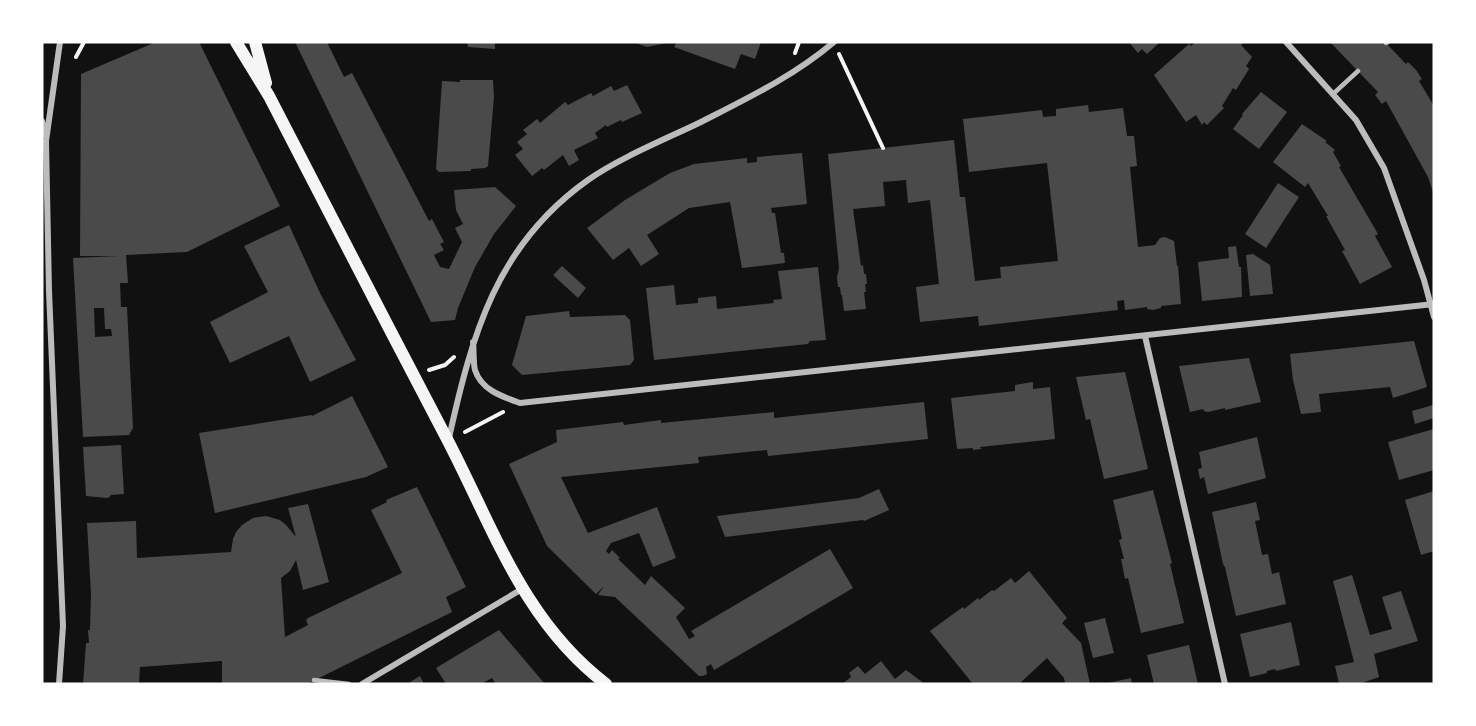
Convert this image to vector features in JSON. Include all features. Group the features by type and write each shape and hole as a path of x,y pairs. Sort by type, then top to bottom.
{"main road":[{"path":"236,42 269,96 522,589 546,625 584,667 606,684"},
{"path":"255,42 269,96"}],"street":[{"path":"59,684 63,626 49,291 46,141 60,42"},
{"path":"448,441 464,371 481,319 504,271 524,243 552,211 588,180 796,72 834,42"},
{"path":"1286,42 1356,120 1384,168 1424,280 1434,317"},
{"path":"42,121 46,141"},
{"path":"473,342 475,371 486,387 502,397 520,403 1432,305"},
{"path":"1145,336 1225,684"},
{"path":"362,684 522,589"}],"lane":[{"path":"1333,94 1358,71"},
{"path":"314,680 349,684"}],"path":[{"path":"76,57 84,42"},
{"path":"834,42 883,148"},
{"path":"412,375 445,365 473,342"},
{"path":"448,441 520,403"}],"building":[{"path":"156,42 199,42 280,206 187,252 126,255 128,283 120,283 121,307 127,307 133,428 129,435 83,437 73,258 119,256 80,256 81,74","holes":["94,308 104,308 105,329 111,329 112,336 95,337"]},
{"path":"295,42 327,42 344,77 352,73 429,221 432,219 444,242 440,244 444,250 434,255 440,267 449,269 462,242 455,228 463,224 456,210 454,190 495,187 516,206 494,234 475,267 455,320 431,322"},
{"path":"467,42 495,42 495,49 468,47"},
{"path":"633,42 667,42 667,43 647,47"},
{"path":"677,42 761,42 755,59 741,54 735,69 674,47"},
{"path":"1129,42 1160,42 1147,54 1142,49 1138,53"},
{"path":"1196,42 1244,42 1241,45 1252,57 1246,66 1249,69 1236,90 1233,88 1222,106 1224,108 1207,125 1204,122 1202,125 1196,115 1186,122 1154,75 1189,44 1191,46"},
{"path":"1330,42 1385,42 1406,64 1408,62 1416,70 1422,79 1419,81 1434,106 1434,195 1428,177 1386,101 1382,104 1375,95 1378,92"},
{"path":"460,80 493,80 494,97 488,166 471,169 471,171 439,172 436,169 442,81 460,82"},
{"path":"627,85 642,113 607,127 606,125 595,133 598,138 574,150 579,160 569,166 563,155 532,176 515,155 523,149 517,142 527,134 523,130 537,119 540,123 565,102 568,105 591,93 593,96 611,86 614,91"},
{"path":"1261,92 1287,112 1259,149 1233,129 1242,114"},
{"path":"1088,105 1089,112 1123,108 1127,136 1134,136 1137,166 1130,167 1138,247 1155,245 1160,238 1165,237 1174,241 1181,304 1161,306 1153,310 1147,307 1125,310 1124,300 1117,301 1118,310 979,326 978,316 920,322 916,287 939,284 930,200 908,203 906,180 883,182 885,206 853,209 861,266 863,265 864,274 866,274 867,284 865,284 866,292 864,292 866,309 844,311 840,287 838,287 839,268 828,154 954,140 960,197 965,197 975,281 1001,278 1000,267 1058,261 1047,163 969,172 963,119 1042,110 1043,117 1056,116 1056,109"},
{"path":"1302,124 1327,141 1325,142 1335,150 1333,152 1341,166 1339,167 1378,234 1375,236 1392,267 1360,284 1342,251 1345,250 1326,216 1328,216 1308,183 1305,187 1273,162"},
{"path":"802,153 807,204 771,208 772,213 775,213 781,253 784,253 785,263 742,268 730,202 689,208 647,235 659,254 641,266 629,248 613,260 587,228 625,200 670,173 694,164 747,158 747,163 757,162 757,157"},
{"path":"1278,183 1299,197 1266,248 1245,234"},
{"path":"289,225 320,293 356,360 310,382 289,336 230,363 210,322 268,292 244,246"},
{"path":"1236,246 1239,267 1241,267 1242,297 1202,301 1198,262 1229,258 1228,247"},
{"path":"1253,254 1270,265 1273,294 1250,296 1246,255"},
{"path":"562,266 586,288 578,298 553,275"},
{"path":"818,267 826,340 810,341 808,344 654,360 646,288 674,285 676,305 698,303 698,298 716,296 717,309 774,303 773,300 782,299 778,271"},
{"path":"569,311 570,317 625,315 630,320 634,360 630,365 522,375 512,365 526,316"},
{"path":"1414,341 1427,387 1393,398 1390,387 1319,394 1321,412 1301,414 1290,354"},
{"path":"1249,358 1261,402 1225,410 1225,408 1208,412 1203,409 1190,412 1179,366"},
{"path":"1125,372 1148,469 1104,479 1090,419 1086,420 1076,377"},
{"path":"1033,382 1033,389 1050,387 1055,439 980,447 981,449 973,450 973,448 957,449 951,398 1015,391 1015,385"},
{"path":"352,396 388,467 366,477 215,513 199,433 312,416"},
{"path":"924,402 928,439 768,456 767,450 698,457 699,463 561,477 588,533 657,507 676,558 653,567 639,533 611,543 606,551 609,554 612,550 620,558 618,559 645,585 651,576 685,608 676,617 689,639 695,636 691,631 830,549 853,588 714,670 711,664 706,667 707,674 703,676 699,676 615,597 598,595 604,586 596,594 547,546 509,464 557,442 556,430 623,422 624,425 661,420 661,423 774,412 774,418"},
{"path":"1433,405 1434,418 1415,424 1412,411"},
{"path":"1434,429 1434,470 1399,480 1388,442"},
{"path":"1257,437 1266,478 1208,494 1204,477 1200,479 1198,469 1202,468 1199,452"},
{"path":"121,445 124,494 111,495 108,498 86,496 83,447"},
{"path":"417,487 466,587 446,597 452,612 307,684 222,684 222,661 140,667 139,684 83,684 86,643 89,643 91,594 87,523 136,521 137,558 231,552 236,532 253,518 266,516 280,520 296,537 288,508 308,504 329,582 303,590 296,560 290,571 281,578 285,637 308,625 306,620 308,618 402,573 371,510 387,502 386,500"},
{"path":"879,489 889,510 864,521 725,537 717,516 859,498"},
{"path":"1153,490 1172,563 1170,564 1184,623 1141,633 1128,578 1125,579 1121,559 1124,559 1119,540 1122,539 1113,500"},
{"path":"1434,491 1434,551 1421,555 1405,500"},
{"path":"1256,502 1260,520 1255,521 1262,555 1268,554 1272,574 1279,572 1286,604 1236,616 1212,512"},
{"path":"1029,571 1067,618 1062,623 1081,643 1090,684 1065,684 1064,678 1047,658 1019,684 973,684 930,631 963,607 964,609 978,598 979,600 992,590 994,591 1011,578 1015,583"},
{"path":"1352,575 1370,635 1392,629 1382,597 1401,591 1418,641 1374,654 1379,677 1359,684 1339,684 1335,666 1354,662 1333,581"},
{"path":"1105,618 1114,653 1093,658 1084,623"},
{"path":"1291,622 1300,665 1276,671 1275,669 1250,677 1240,634"},
{"path":"499,630 545,684 496,684 492,678 481,684 446,684 436,668"},
{"path":"1189,645 1198,684 1154,684 1147,655"},
{"path":"881,661 895,679 906,670 925,684 842,684 851,677 849,673 858,666 865,674"},
{"path":"420,676 424,684 407,684"},
{"path":"1131,678 1132,684 1108,684 1108,683"}]}
